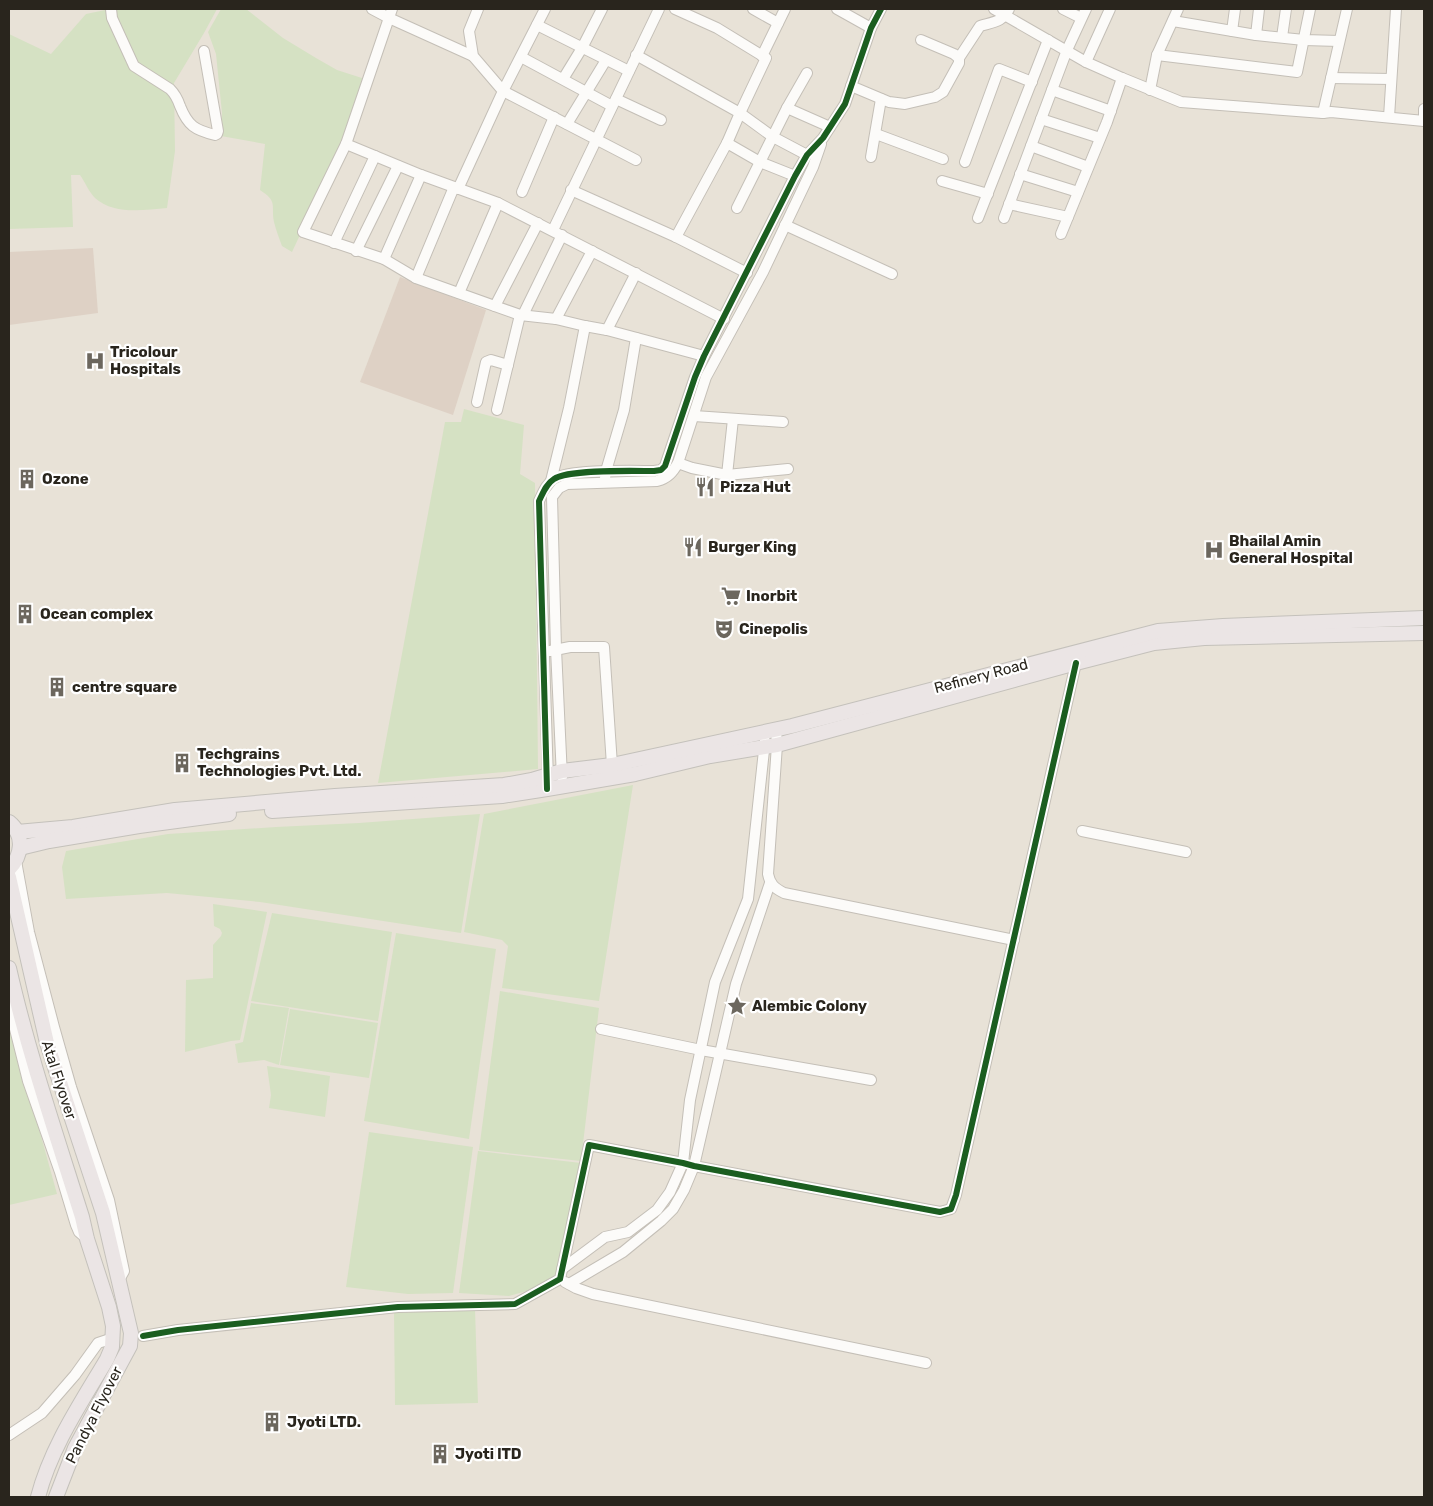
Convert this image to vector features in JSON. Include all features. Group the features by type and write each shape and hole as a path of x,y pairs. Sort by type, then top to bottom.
{"main road":[{"name":"Refinery Road","path":"546,781 563,786 635,774 710,756 771,746 1068,661 1137,635 1173,629 1424,618"},
{"name":"Refinery Road","path":"546,781 562,771 612,765 770,731 1068,661 1178,640 1424,633"},
{"path":"15,860 20,843 13,827 73,827 242,813 278,805 502,796 546,781"},
{"path":"15,860 49,841 139,821"},
{"name":"Atal Flyover","path":"9,876 47,1044 103,1213 114,1265 135,1338"},
{"name":"Atal Flyover","path":"9,968 36,1074 109,1307 113,1326 113,1338"},
{"name":"Pandya Flyover","path":"38,1497 48,1465 107,1359 112,1347 113,1338"},
{"name":"Pandya Flyover","path":"56,1497 74,1448 135,1338"}],"street":[{"path":"111,9 112,18 134,66 170,89 177,97 185,118 194,128 215,135 218,131 204,52"},
{"path":"372,9 391,13 473,56 502,91 636,160"},
{"path":"473,56 469,31 478,9"},
{"path":"416,278 502,91 546,9"},
{"path":"563,80 602,9"},
{"path":"497,410 521,315 558,232 571,190 659,9"},
{"path":"675,9 717,28 766,58 727,143 676,237"},
{"path":"753,9 778,22"},
{"path":"762,56 785,9"},
{"path":"837,9 871,28"},
{"path":"546,781 539,501 552,481 564,474 606,471 654,471 661,470 665,466 704,356 795,176 807,155 823,138 845,104 871,28 881,9"},
{"path":"994,9 1007,12 1048,40 1086,62 1181,102 1323,114 1332,112 1424,121 1424,109"},
{"path":"1004,218 1067,50 1084,13 1063,9"},
{"path":"1086,62 1110,9"},
{"path":"1150,90 1157,55 1178,9"},
{"path":"1232,31 1235,9"},
{"path":"1256,36 1259,9"},
{"path":"1282,37 1286,9"},
{"path":"1157,55 1297,72 1310,9"},
{"path":"1323,114 1347,9"},
{"path":"1389,117 1396,9"},
{"path":"851,86 897,104 905,104 939,95 947,88 959,58 980,26 1000,20 1007,12"},
{"path":"391,13 346,144 303,232 384,259 416,278 521,315 556,319 608,330 704,356"},
{"path":"1173,21 1256,36 1339,41"},
{"path":"537,25 629,71"},
{"path":"921,40 959,58"},
{"path":"978,218 1048,40"},
{"path":"636,55 740,113 773,137 807,155"},
{"path":"521,57 587,92 661,120"},
{"path":"567,124 606,60"},
{"path":"965,162 998,69 1032,82"},
{"path":"737,208 787,108 807,73"},
{"path":"1061,234 1122,78"},
{"path":"1331,78 1391,79"},
{"path":"1052,90 1110,111"},
{"path":"871,157 882,99"},
{"path":"787,108 830,127"},
{"path":"522,192 554,117"},
{"path":"1041,119 1100,138"},
{"path":"876,134 943,158"},
{"path":"563,786 556,650 552,497 559,488 567,484 662,480 671,474 678,463 708,372 753,290 785,225 812,167 823,138"},
{"path":"727,143 760,162 795,176"},
{"path":"346,144 421,175 498,203 558,232 724,319"},
{"path":"1031,146 1088,167"},
{"path":"334,243 375,156"},
{"path":"356,250 398,166"},
{"path":"1020,174 1078,192"},
{"path":"384,259 421,175"},
{"path":"942,181 988,194"},
{"path":"571,190 676,237 747,273"},
{"path":"459,293 498,203"},
{"path":"1009,204 1068,217"},
{"path":"495,306 538,223"},
{"path":"785,225 892,274"},
{"path":"556,319 592,251"},
{"path":"608,330 636,273"},
{"path":"552,481 585,326"},
{"path":"605,482 606,471 624,410 636,338"},
{"path":"477,402 486,362 491,360 508,365"},
{"path":"694,416 783,422"},
{"path":"727,475 732,419"},
{"path":"678,463 692,468 727,475 788,470"},
{"path":"544,653 570,647 604,647 612,765"},
{"path":"564,1278 589,1145 940,1212 951,1209 956,1195 1014,940 1068,661"},
{"path":"135,1338 178,1330 398,1307 515,1304 564,1278 623,1252 673,1209 694,1166 736,984 770,883 768,874 770,731"},
{"path":"564,1278 605,1238 628,1232 657,1210 670,1192 682,1163 690,1100 715,982 748,899 771,746"},
{"path":"1082,831 1186,852"},
{"path":"15,860 30,932 54,1028 71,1087 109,1200 124,1271 119,1281"},
{"path":"770,883 784,893 1014,940"},
{"path":"9,1005 28,1081 60,1172 76,1225 79,1232 87,1238"},
{"path":"601,1029 701,1050 871,1080"},
{"path":"564,1278 584,1292 926,1363"},
{"path":"9,1435 42,1413 75,1375 98,1343 113,1338"}],"shaded area":[{"path":"93,248 98,313 9,325 9,252"},
{"path":"400,277 486,310 453,415 360,382"}],"green space":[{"path":"110,9 217,9 174,83 175,151 167,208 129,210 111,207 95,198 80,175 71,175 73,227 9,229 9,34 51,54 86,14"},
{"path":"221,9 246,9 283,38 316,58 337,70 365,79 343,143 292,252 282,246 274,222 272,201 260,190 265,144 221,136 222,113 216,54 208,32"},
{"path":"464,409 524,425 520,474 535,483 538,769 378,783 445,422 461,422"},
{"path":"633,785 599,1001 502,988 508,946 502,940 464,932 484,814"},
{"path":"480,814 461,933 260,902 167,893 66,899 62,867 66,851 168,834"},
{"path":"213,904 267,912 240,1040 185,1052 186,980 213,978 213,945 222,933 220,929 214,926"},
{"path":"272,913 392,932 378,1021 251,1001"},
{"path":"396,933 496,949 469,1139 364,1121"},
{"path":"500,991 599,1008 581,1161 479,1150"},
{"path":"251,1003 289,1008 279,1065 264,1060 238,1063 235,1044 243,1042"},
{"path":"290,1009 378,1023 369,1078 280,1065"},
{"path":"9,1020 57,1194 9,1205"},
{"path":"267,1066 330,1076 325,1117 269,1108 271,1095"},
{"path":"369,1132 473,1147 453,1293 408,1294 346,1287"},
{"path":"478,1151 581,1163 556,1274 534,1289 509,1296 459,1293"},
{"path":"475,1309 478,1403 395,1405 394,1312"}],"cycle path":[{"path":"547,789 539,501 549,483 561,476 602,471 654,471 661,470 665,466 704,356 795,176 807,155 823,138 845,104 871,28 881,9"},
{"path":"143,1336 178,1330 398,1307 515,1304 560,1279 589,1145 940,1212 951,1209 956,1195 1076,663"}],"place":[{"name":"Tricolour Hospitals","path":"95,361"},
{"name":"Ozone","path":"27,479"},
{"name":"Pizza Hut","path":"705,487"},
{"name":"Burger King","path":"693,547"},
{"name":"Bhailal Amin General Hospital","path":"1214,550"},
{"name":"Inorbit","path":"731,596"},
{"name":"Ocean complex","path":"25,614"},
{"name":"Cinepolis","path":"724,629"},
{"name":"centre square","path":"57,687"},
{"name":"Techgrains Technologies Pvt. Ltd.","path":"182,763"},
{"name":"Alembic Colony","path":"737,1006"},
{"name":"Jyoti LTD.","path":"272,1422"},
{"name":"Jyoti lTD","path":"440,1454"}]}
